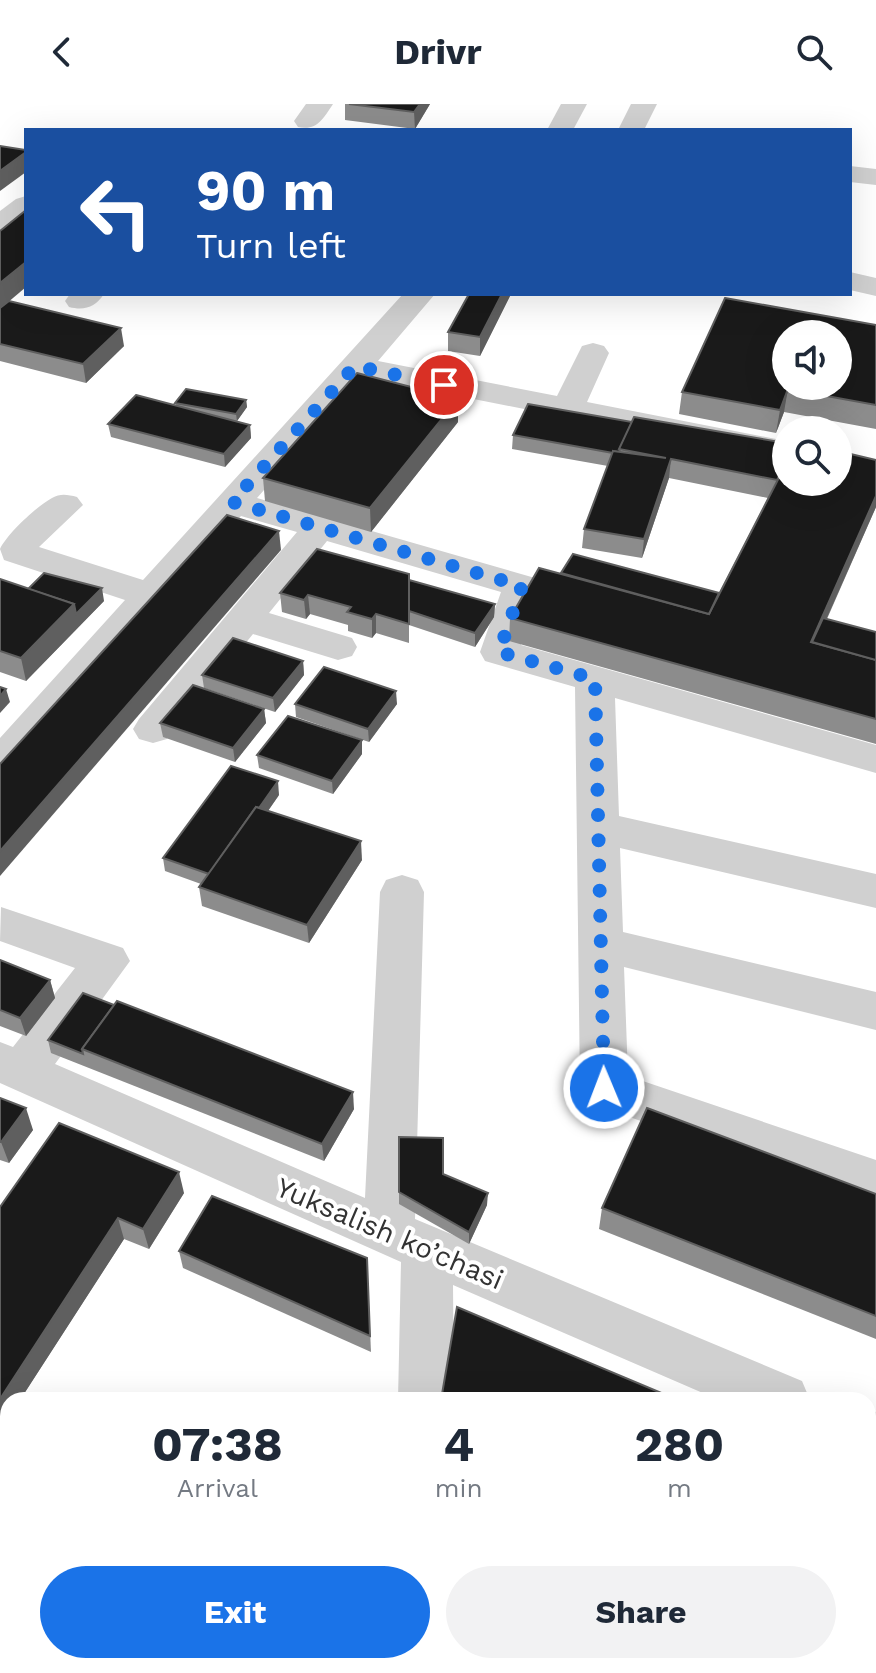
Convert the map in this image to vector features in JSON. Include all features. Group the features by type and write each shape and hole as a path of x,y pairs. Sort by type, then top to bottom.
{"street":[{"path":"561,128 574,104"},
{"path":"632,128 644,104"},
{"path":"852,174 876,177"},
{"path":"0,225 24,207"},
{"path":"852,281 876,287"},
{"path":"0,764 418,296"},
{"path":"567,409 593,353"},
{"path":"355,366 772,448"},
{"path":"232,502 522,586 499,652 876,759"},
{"path":"65,505 19,546 17,552 149,595"},
{"path":"153,729 320,527"},
{"path":"244,618 338,647"},
{"path":"595,679 604,1088 876,1182"},
{"path":"598,827 876,891"},
{"path":"402,892 408,1241 425,1392"},
{"path":"1,924 107,961 11,1067"},
{"path":"601,944 876,1011"},
{"name":"Yuksalish ko’chasi","path":"11,1067 67,1114 408,1241 763,1392"}],"building":[{"path":"349,104 420,104 414,112"},
{"path":"0,146 24,150 24,153 0,171"},
{"path":"24,212 24,264 0,283 0,231"},
{"path":"468,296 501,296 480,337 448,332"},
{"path":"725,298 848,320 772,320 772,400 784,400 780,410 682,392"},
{"path":"9,301 121,328 83,364 0,344 0,308"},
{"path":"852,321 876,325 876,405 848,400 852,400"},
{"path":"357,373 458,399 370,508 263,478"},
{"path":"186,389 246,400 236,414 175,403"},
{"path":"136,395 250,425 224,454 108,424"},
{"path":"528,404 632,422 619,452 613,453 513,435"},
{"path":"634,417 772,441 772,479 671,459 644,539 584,529 613,451 666,458 619,449"},
{"path":"852,454 876,460 876,496 811,642 876,660 876,719 510,618 539,568 709,614 772,491 772,496 852,496"},
{"path":"227,515 279,531 0,851 0,764"},
{"path":"317,549 409,574 409,624 376,614 372,619 347,612 351,607 308,595 304,600 280,593"},
{"path":"573,554 719,593 709,614 561,573"},
{"path":"44,573 102,588 76,614 74,604 28,589"},
{"path":"0,579 74,604 21,658 0,651"},
{"path":"409,580 495,604 475,633 409,611"},
{"path":"823,618 876,632 876,660 812,642"},
{"path":"233,638 303,661 273,698 202,675"},
{"path":"324,667 396,691 368,729 295,704"},
{"path":"193,685 264,709 233,748 160,723"},
{"path":"288,716 362,740 332,781 257,755"},
{"path":"231,766 278,781 209,874 163,858"},
{"path":"256,807 361,841 307,925 199,887"},
{"path":"0,960 50,980 20,1018 0,1010"},
{"path":"83,993 114,1005 82,1049 83,1054 48,1040"},
{"path":"117,1001 353,1092 322,1144 82,1049"},
{"path":"0,1098 26,1108 1,1142 0,1142"},
{"path":"647,1108 876,1194 876,1316 602,1208"},
{"path":"59,1123 179,1172 143,1229 118,1218 5,1392 0,1392 0,1207"},
{"path":"399,1137 443,1138 443,1174 488,1193 469,1232 399,1192"},
{"path":"212,1196 367,1258 370,1336 179,1251"},
{"path":"457,1307 659,1392 442,1392"}],"route":[{"path":"444,385 355,366 232,502 522,586 499,652 595,679 604,1088"}]}
